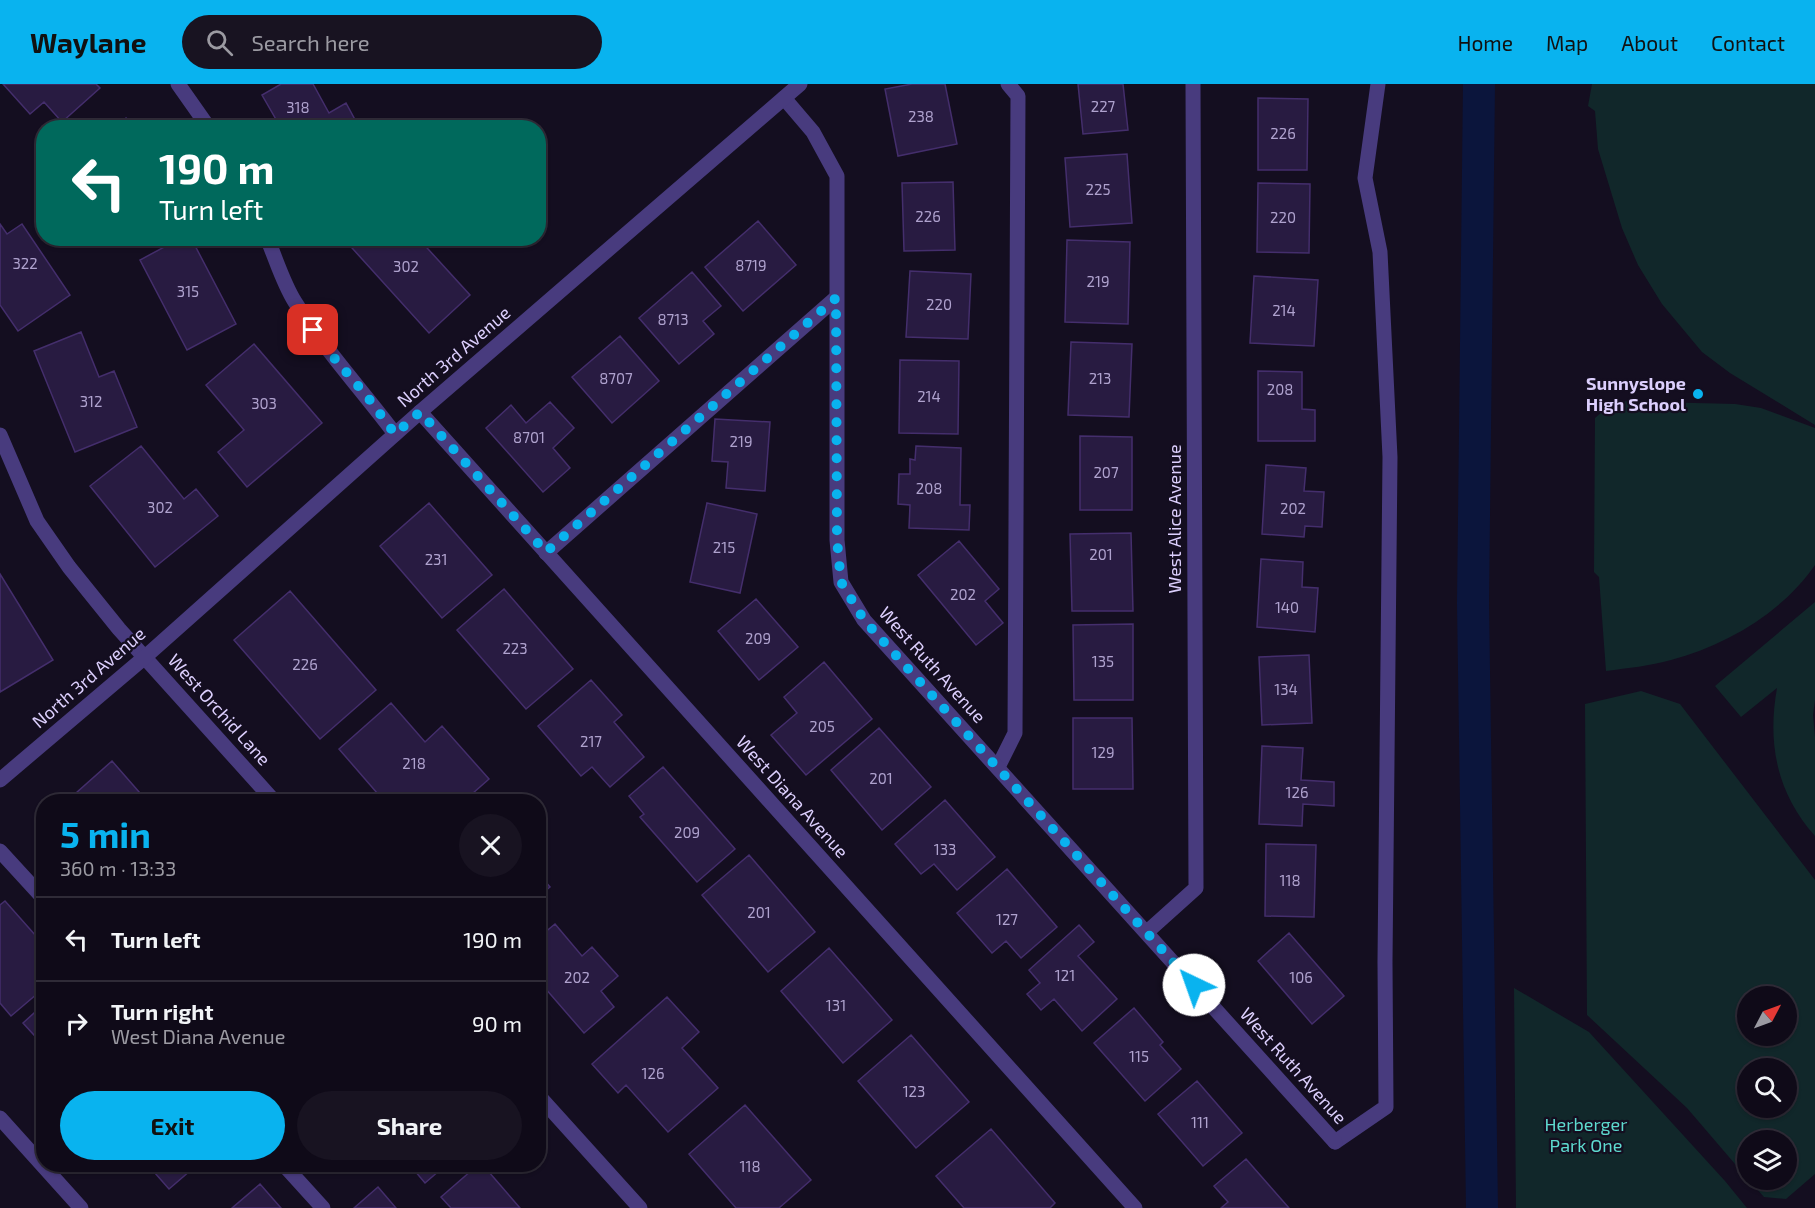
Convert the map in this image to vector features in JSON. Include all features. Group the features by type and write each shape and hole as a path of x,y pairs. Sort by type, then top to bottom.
{"street":[{"path":"178,84 203,120"},
{"name":"North 3rd Avenue","path":"0,780 145,657 420,412 800,84"},
{"path":"998,767 1015,733 1018,96 1008,84"},
{"name":"West Alice Avenue","path":"1147,933 1196,888 1194,84"},
{"name":"West Ruth Avenue","path":"784,98 813,132 837,176 837,540 841,582 864,620 1335,1142 1386,1107 1385,962 1390,457 1380,252 1365,178 1378,84"},
{"path":"270,246 293,300 317,336 395,434"},
{"path":"546,552 836,298"},
{"name":"West Diana Avenue","path":"420,412 1135,1208"},
{"name":"West Orchid Lane","path":"0,435 37,521 69,567 106,614 268,794"},
{"path":"0,851 36,891"},
{"path":"546,1104 640,1208"},
{"path":"0,1118 36,1158"},
{"path":"49,1172 81,1208"},
{"path":"290,1172 323,1208"}],"green space":[{"path":"1592,84 1815,84 1815,425 1730,373 1702,352 1662,304 1638,265 1622,228 1598,149 1595,111 1588,106"},
{"path":"1615,401 1735,404 1761,408 1815,428 1815,565 1786,598 1751,625 1732,636 1692,654 1671,660 1606,671 1599,577 1594,572 1595,418"},
{"path":"1815,602 1813,715 1815,836 1792,803 1778,767 1773,729 1777,688 1741,717 1715,686"},
{"path":"1641,691 1680,704 1815,880 1815,1174 1797,1190 1797,1130 1737,1130 1737,1166 1687,1108 1587,1015 1585,704"},
{"name":"Herberger Park One","path":"1514,988 1589,1032 1747,1208 1516,1208"},
{"path":"1758,1190 1796,1190 1786,1199 1764,1197"}],"building":[{"path":"3,84 96,84 100,88 64,120 60,120 44,102 30,114"},
{"path":"281,84 313,84 329,113 346,103 355,120 276,120 262,95"},
{"path":"912,84 945,84 957,144 898,156 885,89"},
{"path":"1078,84 1123,84 1128,130 1083,134"},
{"path":"1258,98 1308,99 1307,170 1258,170"},
{"path":"1127,154 1132,223 1070,227 1065,158"},
{"path":"953,182 955,250 904,251 902,183"},
{"path":"1258,183 1310,184 1309,253 1257,252"},
{"path":"758,221 796,265 743,311 705,267"},
{"path":"0,224 7,234 22,224 70,295 18,331 0,305"},
{"path":"1067,240 1130,242 1128,324 1065,322"},
{"path":"166,246 195,246 236,324 187,350 140,260"},
{"path":"350,246 425,246 470,295 429,333"},
{"path":"910,271 971,274 968,339 906,337"},
{"path":"692,272 721,306 703,321 714,334 679,364 639,318"},
{"path":"1254,276 1318,280 1314,346 1250,343"},
{"path":"81,332 99,377 114,371 137,427 75,452 34,351"},
{"path":"620,336 659,381 612,423 572,377"},
{"path":"1071,342 1132,344 1129,417 1068,415"},
{"path":"254,344 322,423 247,487 218,452 244,430 206,385"},
{"path":"900,360 959,361 958,434 899,433"},
{"path":"1258,371 1302,372 1302,409 1315,410 1315,441 1258,441"},
{"path":"550,402 574,428 553,448 570,468 543,492 486,428 511,405 526,423"},
{"path":"715,419 770,422 765,491 726,488 728,462 712,461"},
{"path":"1080,436 1132,437 1132,510 1080,510"},
{"path":"141,446 184,499 196,489 218,516 155,567 90,486"},
{"path":"916,446 961,448 960,505 970,505 969,530 909,528 910,505 898,504 899,474 910,474 910,459 915,460"},
{"path":"1266,465 1306,468 1304,491 1324,492 1322,527 1305,526 1304,537 1262,534"},
{"path":"429,503 492,575 442,618 380,546"},
{"path":"707,503 757,514 740,593 690,582"},
{"path":"1131,533 1133,611 1072,611 1070,534"},
{"path":"959,541 999,589 985,601 1003,623 976,645 918,575"},
{"path":"1261,559 1303,562 1302,587 1318,588 1315,632 1257,627"},
{"path":"0,574 53,660 0,692"},
{"path":"504,589 573,669 526,709 457,630"},
{"path":"290,591 376,690 320,739 234,640"},
{"path":"756,599 798,647 759,680 718,631"},
{"path":"1133,624 1133,700 1074,700 1073,625"},
{"path":"1309,655 1312,723 1262,725 1259,657"},
{"path":"824,662 872,719 806,775 771,735 797,713 784,697"},
{"path":"591,680 622,715 614,722 644,757 610,787 592,767 581,776 538,726"},
{"path":"391,703 425,742 442,726 489,779 472,794 378,794 339,749"},
{"path":"1073,718 1132,718 1133,789 1073,789"},
{"path":"879,728 931,787 882,830 831,770"},
{"path":"1262,746 1303,748 1301,780 1334,782 1334,806 1303,804 1302,826 1259,824"},
{"path":"112,761 141,794 75,794"},
{"path":"663,767 735,849 697,882 640,817 644,814 629,796"},
{"path":"945,800 995,857 957,890 934,864 921,874 895,844"},
{"path":"1266,844 1316,845 1314,917 1265,916"},
{"path":"749,855 815,932 768,972 702,895"},
{"path":"1007,869 1057,927 1021,958 1006,941 992,953 957,913"},
{"path":"5,901 36,936 36,995 11,1016 0,1003 0,905"},
{"path":"555,924 582,956 592,947 618,976 601,991 614,1007 584,1033 546,989 546,931"},
{"path":"1079,925 1094,942 1078,956 1117,999 1082,1031 1054,999 1041,1010 1027,994 1040,983 1029,970"},
{"path":"1289,933 1344,996 1312,1024 1258,961"},
{"path":"829,948 892,1020 843,1063 781,991"},
{"path":"667,997 699,1032 682,1048 718,1088 668,1132 626,1085 618,1093 592,1064"},
{"path":"1134,1008 1163,1042 1160,1045 1181,1069 1145,1101 1094,1043"},
{"path":"36,1011 36,1037 23,1023"},
{"path":"911,1035 969,1102 916,1148 858,1081"},
{"path":"1197,1081 1242,1133 1203,1166 1158,1114"},
{"path":"745,1105 811,1180 779,1208 736,1208 689,1154"},
{"path":"991,1129 1055,1203 1050,1208 964,1208 936,1176"},
{"path":"1246,1159 1289,1208 1221,1208 1228,1202 1214,1186"},
{"path":"154,1172 189,1172 169,1189"},
{"path":"416,1172 438,1172 425,1183"},
{"path":"470,1172 489,1172 520,1208 451,1208 441,1197"},
{"path":"260,1184 281,1208 232,1208"},
{"path":"378,1187 396,1208 354,1208"}],"waterway":[{"path":"1479,84 1473,603 1482,1208"}],"place":[{"name":"Sunnyslope High School","path":"1698,394"}],"route":[{"path":"313,330 395,434 420,412 546,552 836,298 837,540 841,582 864,620 1194,985"}]}
